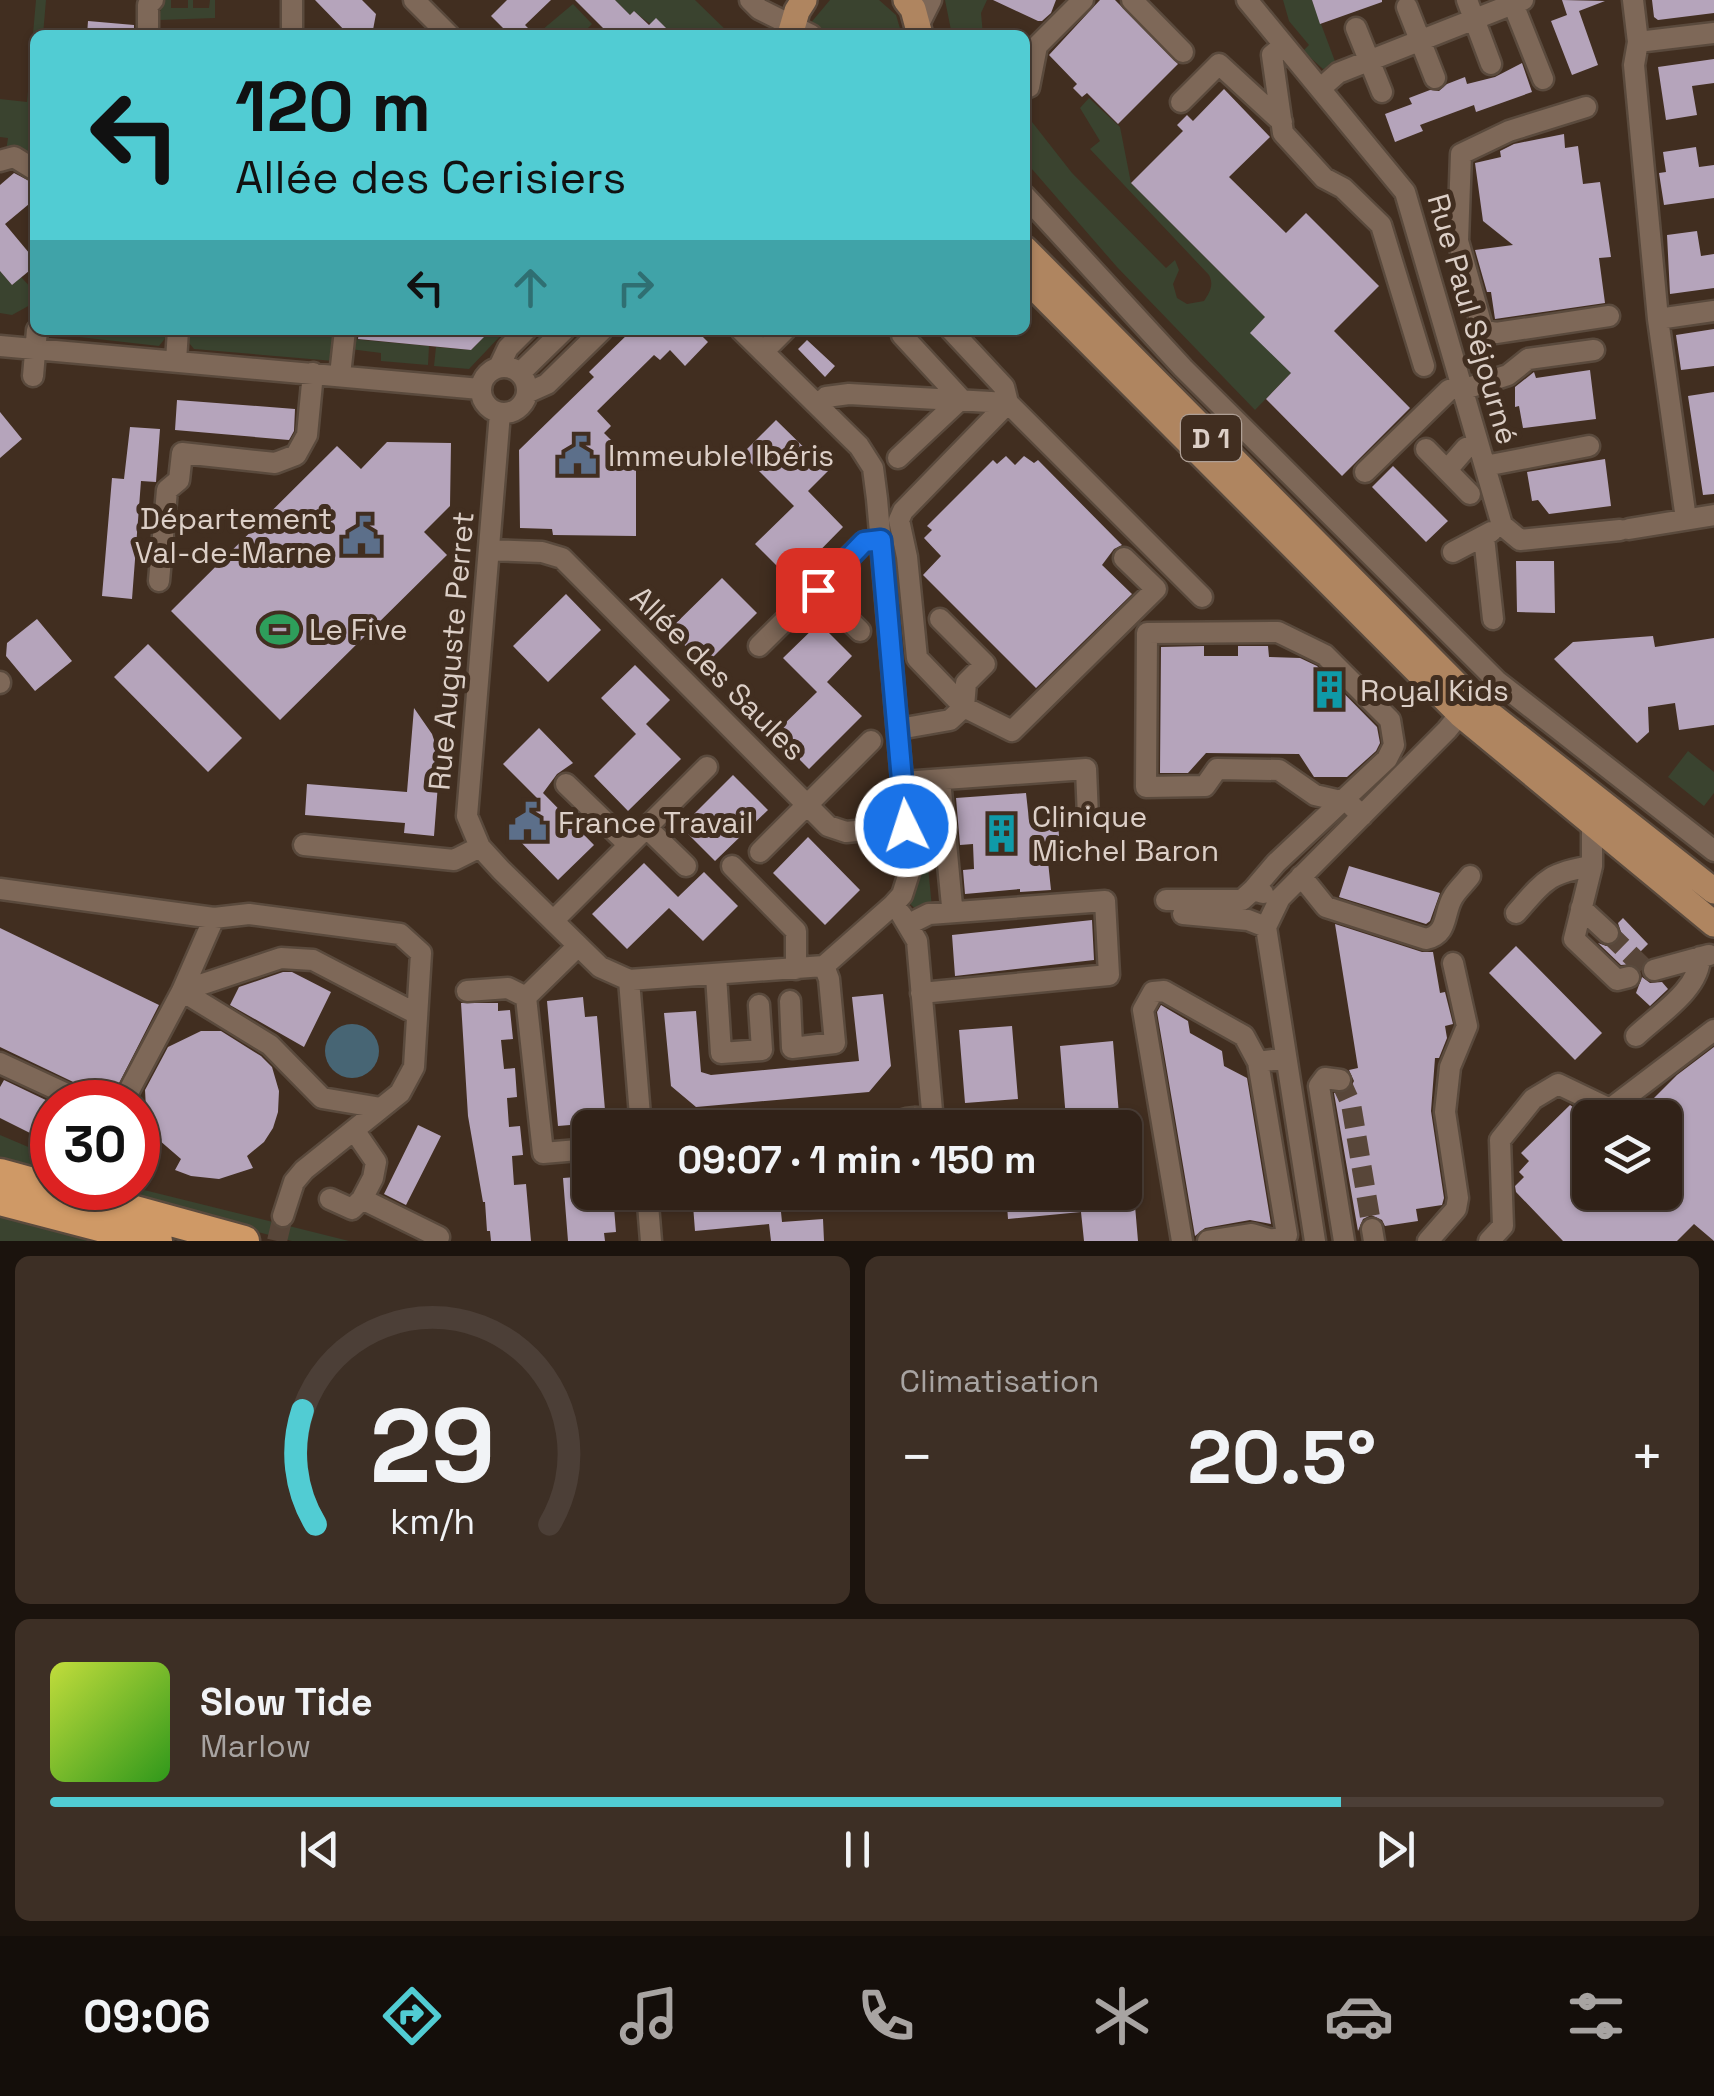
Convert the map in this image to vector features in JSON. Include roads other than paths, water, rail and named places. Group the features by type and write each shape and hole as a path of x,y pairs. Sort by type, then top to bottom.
{"highway":[{"path":"0,1174 244,1241"},
{"path":"0,1200 157,1241"}],"main road":[{"path":"906,0 920,30"},
{"name":"D 1","path":"1030,254 1385,626 1460,714 1714,924"},
{"name":"D 1","path":"1030,283 1385,626 1472,700 1714,891"}],"street":[{"path":"148,30 148,4 153,0"},
{"path":"292,0 292,30"},
{"path":"414,0 444,30"},
{"path":"750,0 798,18"},
{"path":"920,30 931,0"},
{"path":"1030,80 1036,46 1083,0"},
{"path":"1132,0 1184,52"},
{"name":"Rue Paul Séjourné","path":"1248,0 1406,192 1502,525"},
{"path":"1634,0 1638,42 1634,65 1658,319 1686,519"},
{"path":"1321,88 1338,73 1420,40 1471,10 1516,1 1543,79"},
{"path":"1407,8 1435,78"},
{"path":"1471,10 1491,64"},
{"path":"1356,28 1382,92"},
{"path":"1638,42 1714,33"},
{"path":"1284,45 1272,55 1283,132 1324,178 1343,188 1381,225 1424,366"},
{"path":"1182,102 1219,64 1282,122"},
{"path":"1586,107 1509,130 1461,154 1458,241 1483,330 1496,333 1609,316"},
{"path":"0,161 14,157 30,167"},
{"path":"1030,201 1182,368 1497,682 1714,851"},
{"path":"1425,252 1458,241"},
{"path":"1658,319 1714,311"},
{"path":"1415,339 1446,328"},
{"path":"176,361 178,335"},
{"path":"340,375 344,335"},
{"path":"521,335 508,348 499,366 486,374 480,389 484,402 500,413 520,406 524,383 560,335"},
{"path":"499,366 524,383 547,384 597,335"},
{"path":"304,845 454,860 480,847 600,967 629,980 824,966 893,905 902,894 910,870 872,468 859,446 746,335"},
{"path":"763,352 781,335"},
{"path":"902,335 962,399"},
{"path":"956,335 1004,387 1008,404 1202,597"},
{"path":"33,376 36,340"},
{"path":"0,346 36,340 176,361 480,389"},
{"path":"1365,472 1449,390 1508,375 1528,360 1594,350"},
{"path":"159,580 168,490 179,480 182,454 275,463 296,455 306,436 314,373"},
{"path":"822,408 876,398 1008,404"},
{"path":"898,458 962,399"},
{"path":"1008,404 903,511 899,520 918,658 964,707 1012,732 1156,589 1124,558"},
{"name":"Rue Auguste Perret","path":"480,847 467,816 500,413"},
{"path":"1447,470 1466,448 1478,444"},
{"path":"1485,466 1589,446"},
{"path":"1426,449 1470,494"},
{"path":"1452,552 1502,525 1520,540 1714,515"},
{"path":"1484,537 1493,619"},
{"path":"759,646 864,542 881,540"},
{"name":"Allée des Saules","path":"490,550 542,552 562,558 828,826 846,832 906,826"},
{"path":"818,590 860,631"},
{"path":"899,729 950,720 964,707 966,682 985,664 940,619"},
{"path":"1266,927 1166,907 1242,900 1340,800 1387,758 1394,745 1390,720 1325,655 1278,632 1147,633 1146,787 1205,786 1217,768 1279,770 1315,795 1340,800 1349,802 1362,816"},
{"path":"1314,1241 1266,927 1280,898 1362,816 1416,773 1460,714"},
{"path":"760,852 871,741"},
{"path":"553,921 707,767"},
{"path":"903,782 1086,768 1088,817"},
{"path":"940,780 952,906"},
{"path":"566,784 630,846"},
{"path":"1592,824 1592,866 1574,939 1617,980 1629,977"},
{"path":"647,828 686,866"},
{"path":"732,866 796,932 796,969"},
{"path":"1516,913 1559,871 1592,866"},
{"path":"1301,876 1326,907 1426,939 1442,931 1452,898 1470,876"},
{"path":"0,889 214,918 249,914 400,934 421,952 414,1066 400,1092 294,1182 283,1216"},
{"path":"1253,890 1280,898"},
{"path":"910,924 929,914 1106,901 1110,975 921,992"},
{"path":"893,905 910,924 918,941 934,1110"},
{"path":"1581,908 1608,933"},
{"path":"135,1080 214,918"},
{"path":"526,996 578,946"},
{"path":"1654,970 1707,955"},
{"path":"1636,1036 1686,990 1707,955"},
{"path":"182,990 281,958 314,960 417,1014"},
{"path":"1428,1241 1456,1209 1458,1198 1445,1112 1450,1068 1467,1026 1453,963"},
{"path":"790,1001 792,1048 836,1043 824,966"},
{"path":"716,975 721,1053 762,1050 759,1005"},
{"path":"629,980 640,1110"},
{"path":"467,992 508,988 526,996"},
{"path":"182,990 270,1045 322,1098 382,1108"},
{"path":"1182,1241 1143,1010 1153,992 1164,991 1244,1036 1258,1062 1286,1235 1272,1240 1252,1234 1208,1241"},
{"path":"526,996 543,1153 572,1150"},
{"path":"1489,1241 1503,1226 1500,1140 1533,1099 1558,1084 1610,1109 1714,1030"},
{"path":"1258,1062 1286,1058"},
{"path":"0,1063 37,1080"},
{"path":"1292,1091 1328,1082"},
{"path":"1328,1082 1351,1230 1368,1237"},
{"path":"1328,1082 1344,1241"},
{"path":"330,1199 352,1209 374,1178 376,1162 354,1130"},
{"path":"362,1199 440,1236"},
{"path":"648,1210 651,1241"}],"water":[{"path":"352,1024 371,1032 379,1051 371,1070 352,1078 333,1070 325,1051 333,1032"}],"tunnel":[{"path":"1608,933 1648,972 1654,970"},
{"path":"1340,1080 1351,1104 1372,1229"},
{"path":"277,1241 283,1216"}],"place":[{"name":"Immeuble Ibéris","path":"578,455"},
{"name":"Département Val-de-Marne","path":"362,535"},
{"name":"Le Five","path":"279,629"},
{"name":"Royal Kids","path":"1330,690"},
{"name":"France Travail","path":"528,822"},
{"name":"Clinique Michel Baron","path":"1002,833"}]}
